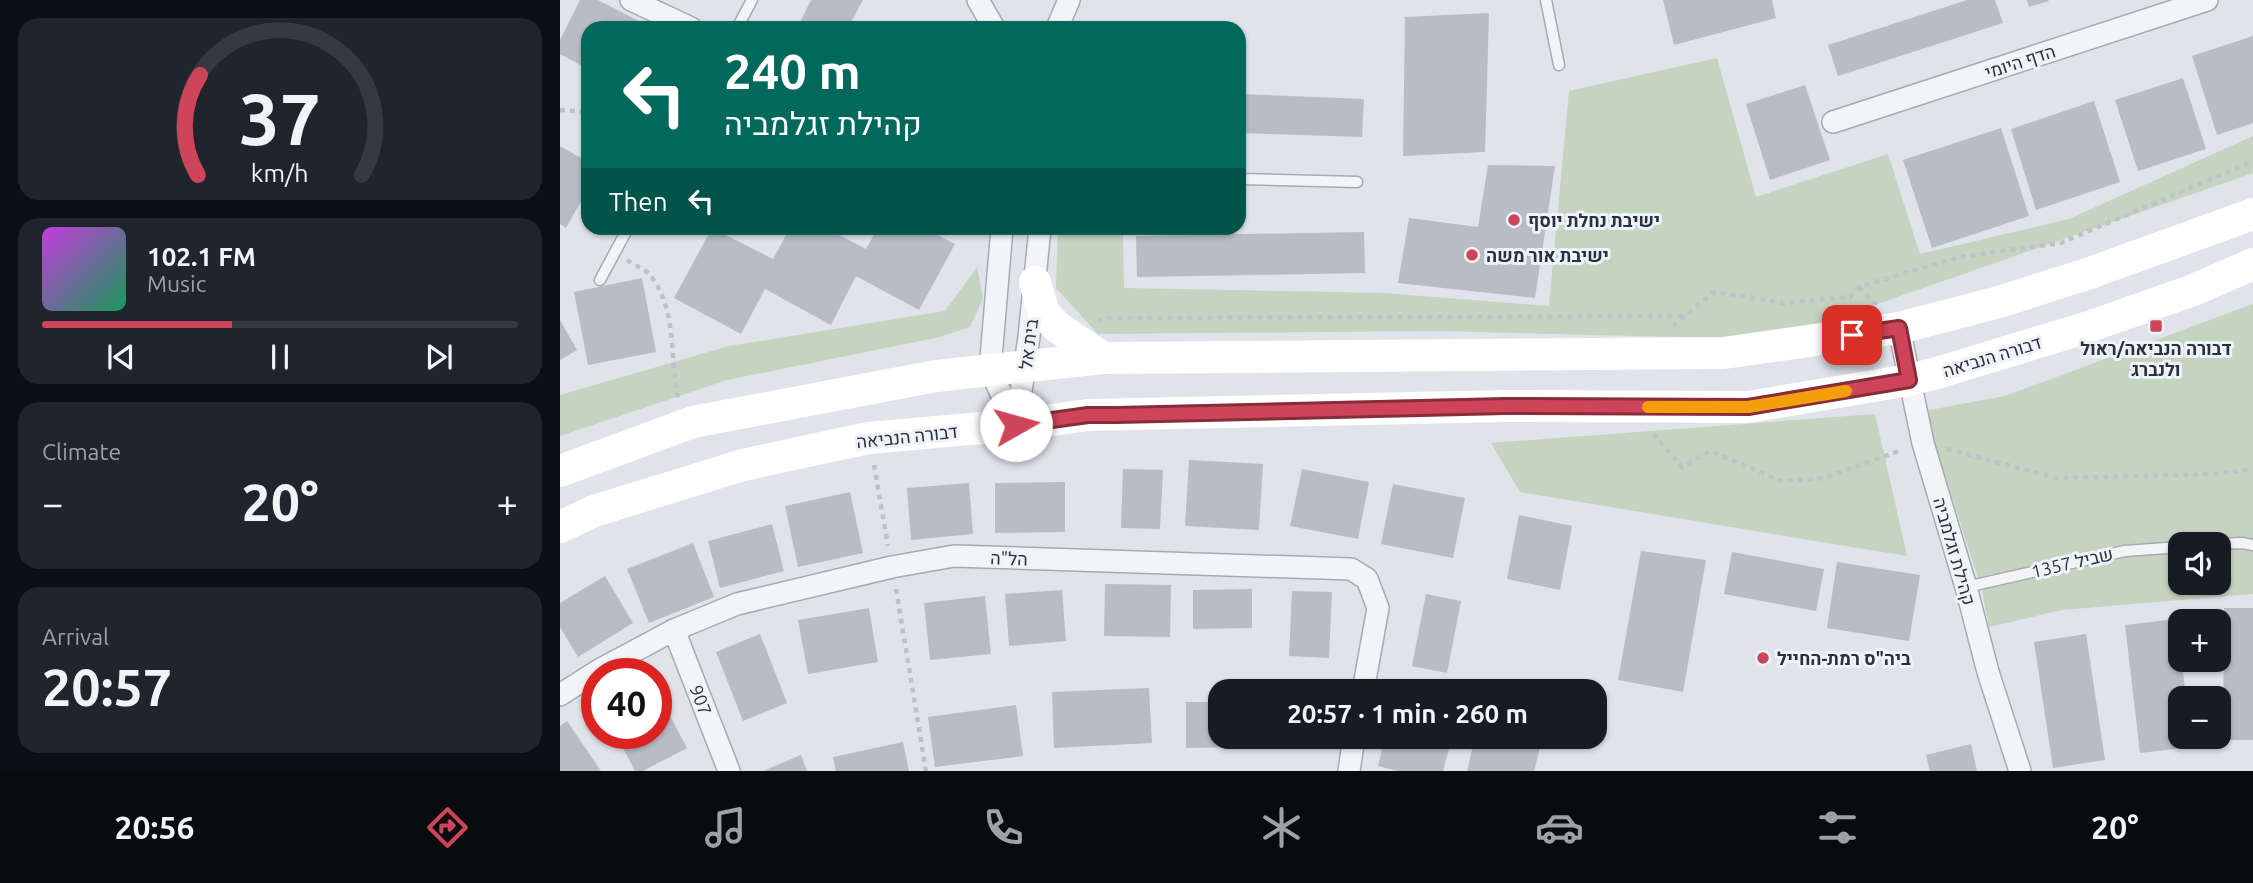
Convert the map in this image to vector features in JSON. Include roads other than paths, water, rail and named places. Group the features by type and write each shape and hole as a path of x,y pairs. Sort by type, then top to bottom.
{"street":[{"path":"631,0 676,21"},
{"path":"978,0 993,21"},
{"path":"1059,21 1069,0"},
{"name":"הדף היומי","path":"1833,122 2207,0"},
{"path":"560,471 693,422 936,376 989,370 1103,358 1724,353 1899,328 2077,278 2253,214"},
{"name":"בית אל","path":"1001,235 989,370 1016,425"},
{"name":"בית אל","path":"1016,425 1039,235"},
{"name":"דבורה הנביאה","path":"560,527 594,511 743,465 868,438 1016,425 1088,415 1506,406 1748,407 1909,380 2085,328 2191,291 2253,264"},
{"path":"1035,282 1044,313 1057,327 1103,358"},
{"name":"קהילת זגלמביה","path":"1899,328 1923,443 1988,672 2020,771"},
{"name":"הל\"ה","path":"560,695 599,670 674,630 737,604 892,567 954,556 1351,569 1367,579 1378,608 1365,679"},
{"name":"907","path":"674,630 729,771"},
{"path":"1349,771 1352,749"}],"lane":[{"path":"741,21 752,0"},
{"path":"1546,0 1559,65"},
{"path":"1246,179 1357,182"},
{"path":"600,280 624,235"},
{"path":"2231,543 2253,545"},
{"name":"שביל 1357","path":"1966,587 2124,551 2168,548"}],"place":[{"name":"ישיבת נחלת יוסף","path":"1514,220"},
{"name":"ישיבת אור משה","path":"1472,255"},
{"name":"דבורה הנביאה/ראול ולנברג","path":"2156,326"},
{"name":"ביה\"ס רמת-החייל","path":"1763,658"}]}
